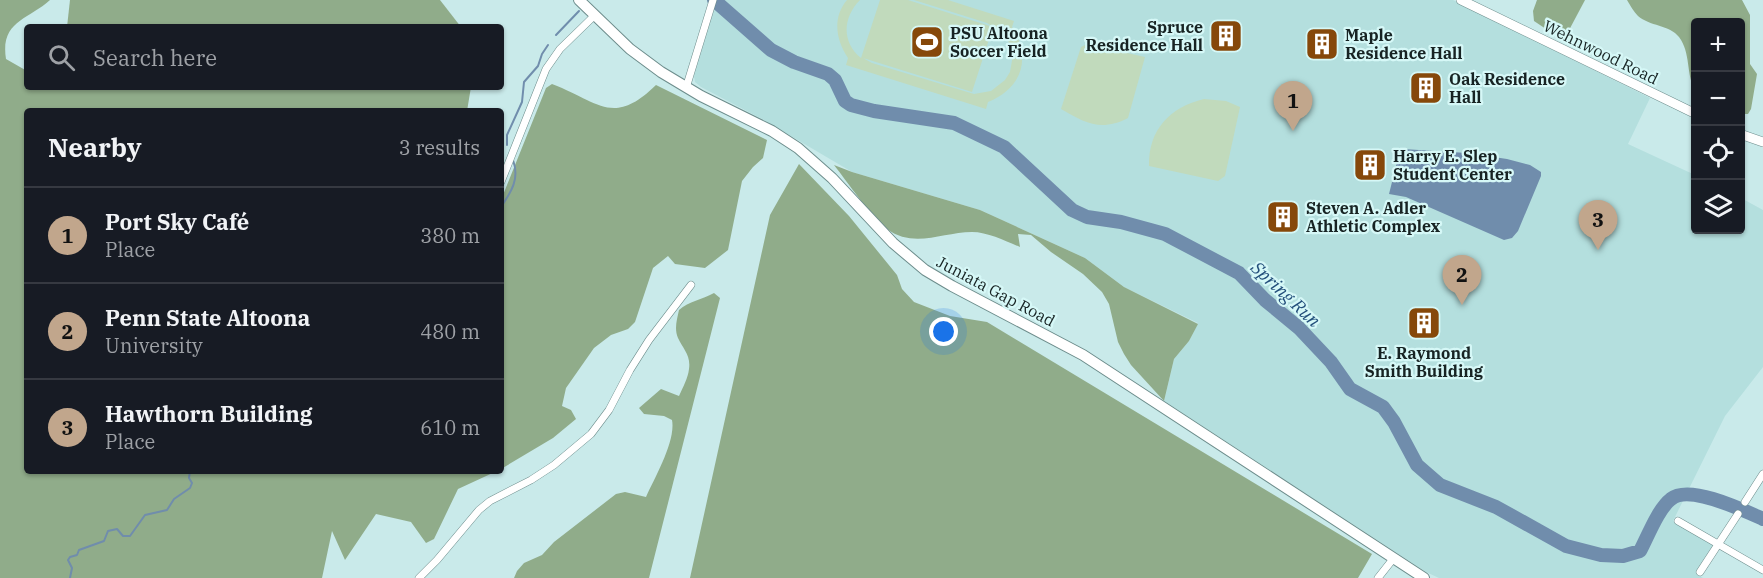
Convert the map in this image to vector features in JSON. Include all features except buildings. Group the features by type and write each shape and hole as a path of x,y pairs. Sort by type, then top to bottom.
{"main road":[{"name":"Juniata Gap Road","path":"579,0 644,60 686,88 772,131 798,148 832,178 909,259 936,277 1083,355 1424,578"}],"street":[{"name":"Wehnwood Road","path":"1461,0 1691,112"},
{"path":"686,88 712,2"},
{"path":"504,174 546,69 560,49 595,15"},
{"path":"1745,136 1763,142"},
{"path":"419,578 479,510 490,501 554,465 591,434 609,410 649,340 691,285"},
{"path":"1745,502 1763,474"},
{"path":"1700,572 1720,545 1738,514"},
{"path":"1678,520 1763,570"},
{"path":"1378,578 1393,559"}],"shaded area":[{"path":"717,0 1453,0 1650,98 1628,144 1691,173 1691,234 1745,234 1745,200 1763,210 1763,367 1725,416 1673,521 1714,546 1697,574 1703,578 1439,578 1426,572 1164,401 1174,359 1189,341 1198,323 1124,287 1085,258 980,210 852,172 762,119 701,87 695,82 694,76"},
{"path":"1400,150 1467,153 1507,159 1530,165 1541,172 1518,231 1512,238 1504,240 1406,197 1389,194"}],"green space":[{"path":"0,0 50,0 11,29 7,37 6,59 24,69 24,90 470,90 468,108 24,108 24,474 490,474 458,489 434,539 426,543 411,522 376,514 345,560 332,531 322,578 0,578"},
{"path":"70,0 440,0 459,24 67,24"},
{"name":"PSU Altoona Soccer Field","path":"847,0 860,0 850,14 847,37 850,45 861,58 880,0 908,0 993,27 972,92 863,58 872,63 974,94 991,91 1005,80 1010,72 1013,55 1011,46 1002,32 987,23 914,0 948,0 1014,21 1012,27 1021,50 1020,71 1009,89 988,102 986,109 846,65 848,58 837,29 839,14"},
{"path":"1537,0 1585,0 1568,32 1546,29 1534,21 1533,11"},
{"path":"1627,0 1742,0 1750,15 1750,64 1757,74 1751,109 1748,114 1745,114 1745,18 1691,18 1691,81 1685,50 1679,37 1670,30 1648,22 1637,14"},
{"path":"1087,44 1145,57 1128,118 1110,124 1093,124 1061,109 1081,47"},
{"path":"552,84 594,103 617,108 641,98 656,85 767,140 763,158 742,181 728,250 705,268 675,264 668,256 653,268 635,322 628,329 611,335 594,348 566,388 562,406 571,410 576,419 553,438 504,467 504,193 546,88"},
{"path":"1204,99 1226,101 1240,107 1225,176 1218,181 1149,166 1152,141 1163,122 1181,108"},
{"path":"799,164 849,216 897,275 902,289 914,302 950,316 987,322 1372,554 1358,578 690,578 770,215"},
{"path":"834,165 980,210 1085,258 1124,287 1198,324 1189,341 1174,359 1164,401 1124,354 1118,342 1109,304 1102,292 1083,274 1031,235 1018,234 1020,247 978,232 918,239 897,235 873,215"},
{"path":"714,293 720,298 649,578 514,578 524,563 542,555 554,542 616,494 625,492 646,497 668,448 672,420 664,416 644,414 639,408 661,389 679,396 688,376 689,364 688,356 677,335 676,324 679,310"}],"waterway":[{"name":"Spring Run","path":"714,0 771,50 794,62 828,74 835,80 845,101 851,105 874,111 954,123 1004,147 1072,210 1087,217 1121,222 1165,234 1239,273 1265,300 1299,328 1331,362 1350,389 1383,407 1394,422 1417,465 1440,485 1496,507 1566,546 1601,555 1623,556 1640,551 1666,503 1679,495 1703,496 1763,519"},
{"path":"556,35 579,11"},
{"path":"507,145 507,135 522,102 524,82 538,66 548,45"},
{"path":"504,202 515,179 513,160"},
{"path":"70,578 72,568 68,560 70,557 77,555 79,550 104,541 108,531 117,529 123,536 130,536 145,515 167,510 174,499 190,488 192,483 190,474"}],"place":[{"name":"Spruce Residence Hall","path":"1226,36"},
{"name":"PSU Altoona Soccer Field","path":"927,42"},
{"name":"Maple Residence Hall","path":"1322,44"},
{"name":"Oak Residence Hall","path":"1426,88"},
{"name":"Port Sky Café","path":"1293,131"},
{"name":"Harry E. Slep Student Center","path":"1370,165"},
{"name":"Steven A. Adler Athletic Complex","path":"1283,217"},
{"name":"Hawthorn Building","path":"1598,250"},
{"name":"Penn State Altoona","path":"1462,305"},
{"name":"E. Raymond Smith Building","path":"1424,323"}]}
